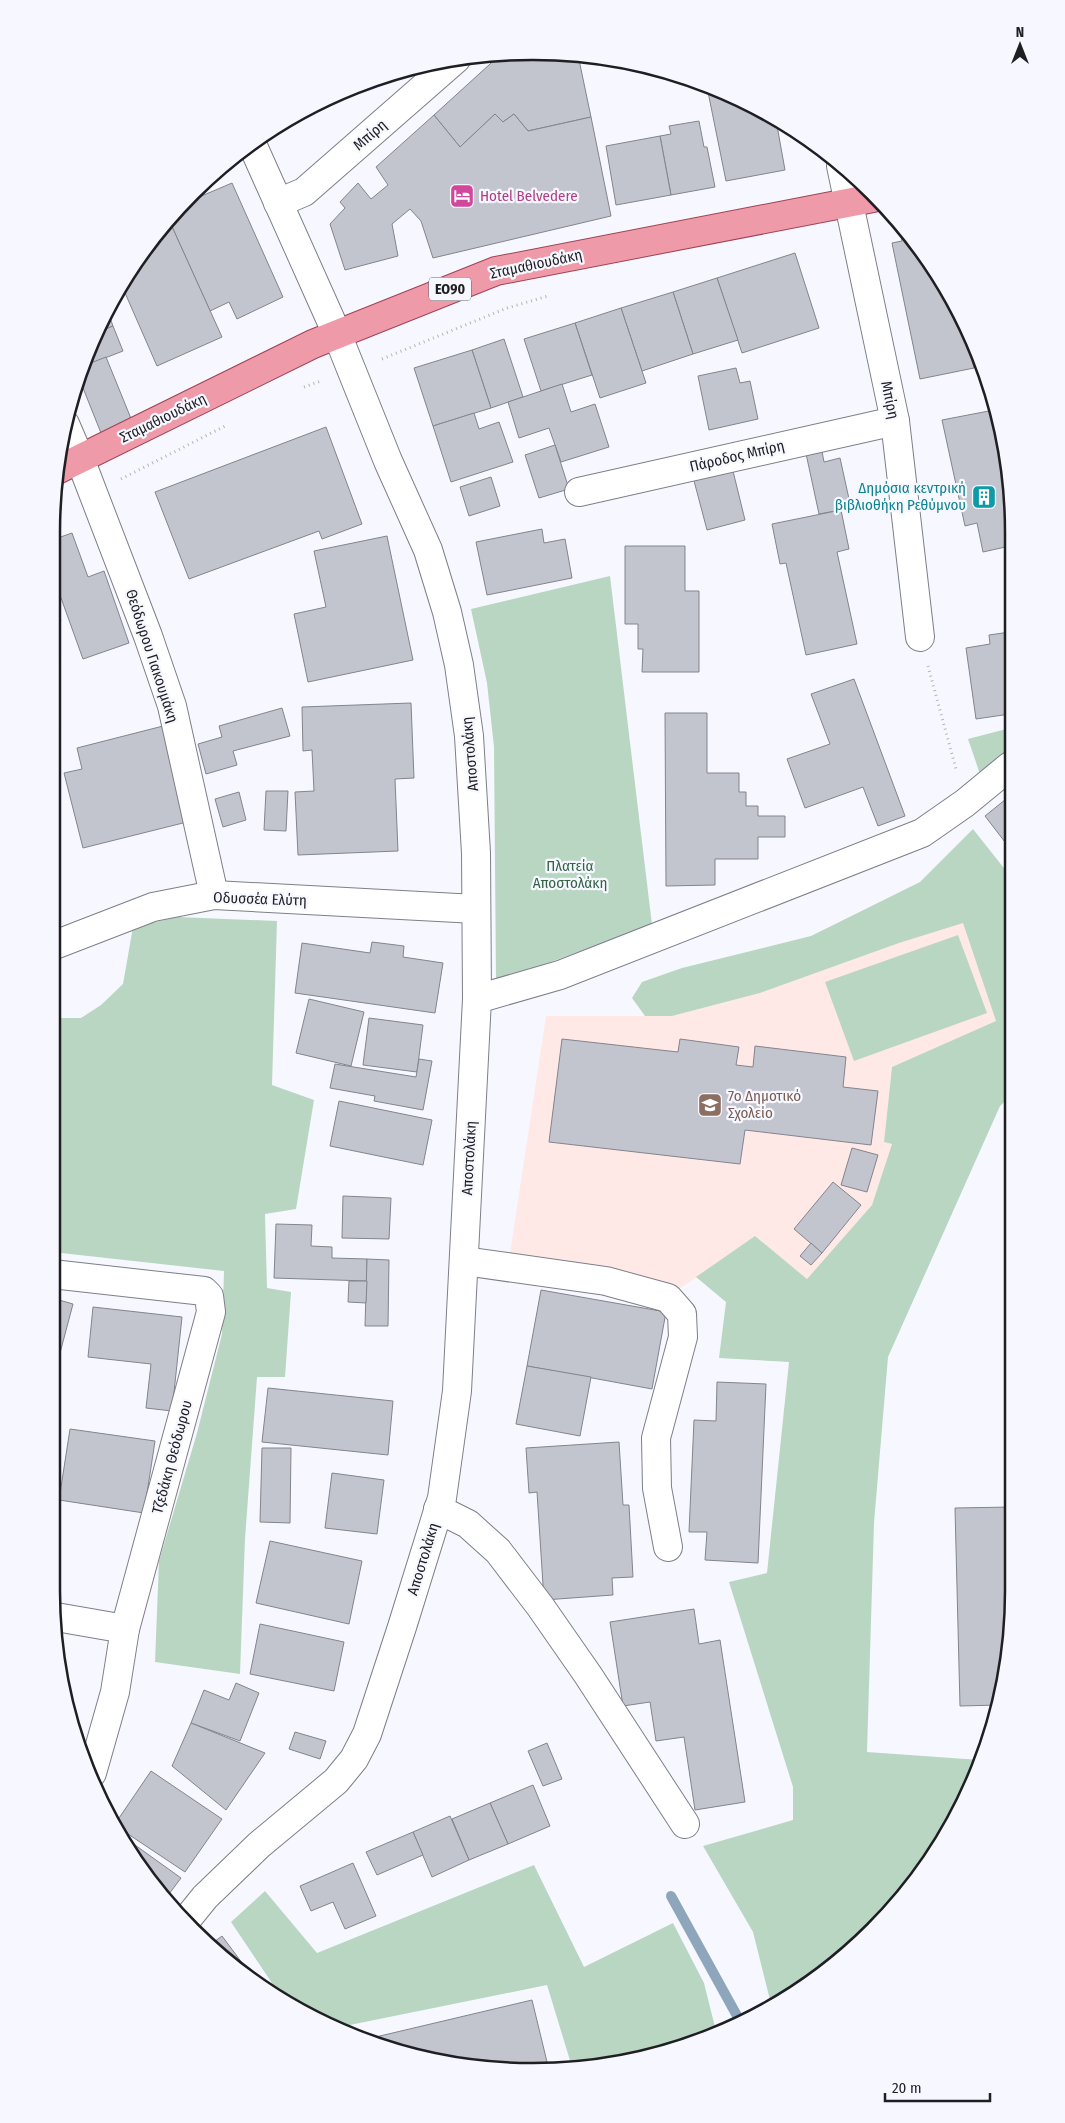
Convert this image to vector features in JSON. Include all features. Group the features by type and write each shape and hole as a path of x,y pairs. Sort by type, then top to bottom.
{"main road":[{"name":"Σταμαθιουδάκη","path":"69,464 313,344 496,271 860,200"}],"street":[{"name":"Μπίρη","path":"278,203 304,192 444,68"},
{"name":"Αποστολάκη","path":"190,1916 259,1845 336,1781 360,1750 375,1711 402,1627 438,1509 447,1470 457,1391 477,999 474,795 461,673 449,620 428,550 388,461 337,334 255,151"},
{"name":"Μπίρη","path":"850,183 860,200 895,421 920,637"},
{"name":"Πάροδος Μπίρη","path":"579,492 895,421"},
{"name":"Θεόδωρου Γιακουμάκη","path":"68,449 69,464 93,493 148,636 172,706 214,895"},
{"path":"477,999 560,975 922,832 965,803 1005,770"},
{"name":"Οδυσσέα Ελύτη","path":"60,943 153,907 214,895 476,908"},
{"path":"464,1261 606,1280 668,1298 682,1314 683,1337 656,1438 657,1488 668,1547"},
{"name":"Τζεδάκη Θεόδωρου","path":"60,1275 204,1291 209,1296 211,1312 125,1629 115,1692 94,1766"},
{"path":"438,1509 468,1524 498,1551 540,1606 685,1824"},
{"path":"61,1618 125,1629"}],"path":[{"path":"298,389 404,351 507,308 550,295"},
{"path":"61,509 228,424"},
{"path":"920,637 965,803"}],"shaded area":[{"name":"7ο Δημοτικό Σχολείο","path":"964,922 996,1022 892,1067 884,1142 892,1144 872,1205 807,1279 755,1237 678,1290 510,1253 546,1016 672,1016 760,993 899,943"}],"green space":[{"name":"Πλατεία Αποστολάκη","path":"610,576 652,925 496,982 494,747 487,683 471,609"},
{"path":"1005,729 1005,760 981,777 968,739"},
{"path":"973,829 1005,869 1005,1101 1000,1106 888,1357 874,1523 867,1752 973,1760 942,1827 888,1902 844,1946 770,1999 753,1932 703,1846 793,1820 793,1787 729,1582 767,1573 789,1362 719,1358 726,1302 696,1277 755,1236 807,1279 872,1205 892,1144 884,1142 892,1067 996,1021 963,923 899,943 760,993 672,1016 645,1016 632,998 642,982 682,968 811,936 920,882"},
{"path":"178,917 277,921 272,1085 314,1100 296,1209 265,1214 267,1288 291,1292 285,1377 257,1377 245,1539 240,1674 155,1662 159,1561 197,1433 222,1334 224,1271 60,1253 60,1018 81,1018 101,1005 123,984 133,927"},
{"path":"958,935 987,1013 854,1061 825,982"},
{"path":"534,1865 584,1967 673,1923 704,1983 715,2026 655,2047 625,2054 570,2061 547,1985 348,2025 296,2000 273,1985 231,1922 265,1891 317,1953"}],"building":[{"path":"532,60 580,63 591,117 528,131 514,114 503,122 495,114 460,147 434,115 492,62"},
{"path":"708,94 778,129 785,170 726,181"},
{"path":"495,114 503,122 514,114 528,131 591,117 611,216 433,258 421,221 410,209 392,224 398,256 345,270 330,224 345,208 340,202 358,183 371,199 388,185 376,167 434,115 460,147"},
{"path":"699,121 704,147 707,147 715,187 671,195 660,136 671,134 669,126"},
{"path":"660,136 671,195 616,205 606,146"},
{"path":"232,183 283,297 237,319 229,302 210,311 172,227 199,197"},
{"path":"172,227 222,337 157,366 125,293"},
{"path":"901,238 942,296 969,352 974,368 920,379 892,243 902,241"},
{"path":"795,253 819,328 742,353 717,278"},
{"path":"717,278 738,340 693,354 673,292"},
{"path":"673,292 693,354 642,371 621,308"},
{"path":"621,308 646,383 600,398 575,323"},
{"path":"111,320 113,326 107,329"},
{"path":"575,323 592,375 541,391 524,339"},
{"path":"113,326 123,351 92,363 96,352 107,329"},
{"path":"504,339 523,397 491,408 472,350"},
{"path":"472,350 491,408 433,426 414,368"},
{"path":"106,357 132,421 101,433 83,388 92,362"},
{"path":"736,368 740,383 750,381 758,419 709,430 698,376"},
{"path":"562,384 571,412 595,404 609,447 561,462 549,428 519,438 508,402"},
{"name":"Δημόσια κεντρική βιβλιοθήκη Ρεθύμνου","path":"989,411 1001,471 1005,547 983,552 977,523 965,526 942,420"},
{"path":"474,413 479,429 499,422 513,462 451,482 433,426"},
{"path":"326,427 362,524 322,539 319,531 189,579 155,492"},
{"path":"555,445 569,489 539,498 525,455"},
{"path":"821,446 824,462 840,458 851,508 819,514 805,449"},
{"path":"732,467 745,520 707,530 693,477"},
{"path":"491,477 500,506 469,516 460,487"},
{"path":"841,510 849,549 837,552 857,644 806,655 786,563 780,564 772,524"},
{"path":"542,529 544,543 565,539 572,578 487,595 476,542"},
{"path":"72,533 88,577 104,571 129,643 83,659 60,595 60,537"},
{"path":"387,536 413,660 308,682 294,614 326,607 314,551"},
{"path":"625,546 685,546 685,591 699,591 699,672 642,672 643,649 638,649 638,624 625,624"},
{"path":"1005,633 1005,715 976,719 966,648 990,644 989,635"},
{"path":"854,679 905,816 878,826 863,787 805,808 787,759 830,744 811,694"},
{"path":"411,703 414,778 395,779 398,851 298,855 295,792 314,791 312,750 303,751 302,707"},
{"path":"282,708 290,736 233,751 237,765 206,774 198,744 222,737 219,726"},
{"path":"665,713 707,713 707,773 739,773 739,792 746,792 746,806 758,806 758,816 785,816 785,837 758,837 758,859 715,859 715,885 666,886"},
{"path":"167,725 191,821 83,848 64,773 82,769 77,748"},
{"path":"266,791 288,791 286,831 264,830"},
{"path":"239,792 246,820 223,827 215,799"},
{"path":"1005,800 1005,842 985,816"},
{"path":"372,942 404,946 403,957 443,963 435,1013 295,993 302,943 370,953"},
{"path":"309,999 364,1012 351,1066 296,1053"},
{"path":"369,1018 423,1025 417,1072 363,1065"},
{"path":"562,1039 678,1052 680,1039 739,1047 736,1065 753,1067 755,1046 846,1057 843,1087 878,1091 871,1145 745,1130 740,1164 549,1142"},
{"path":"419,1059 432,1061 423,1110 374,1101 375,1096 330,1088 335,1064 416,1077"},
{"path":"339,1101 432,1120 423,1165 330,1146"},
{"path":"852,1148 878,1155 867,1192 841,1185"},
{"path":"833,1182 861,1205 822,1253 794,1229"},
{"path":"343,1196 391,1198 389,1239 342,1238"},
{"path":"276,1224 312,1225 311,1246 332,1247 332,1258 367,1259 367,1281 274,1278"},
{"path":"811,1243 822,1253 811,1265 800,1256"},
{"path":"367,1259 389,1260 388,1326 365,1326"},
{"path":"349,1281 367,1281 366,1303 348,1302"},
{"path":"541,1290 666,1312 652,1389 527,1366"},
{"path":"60,1300 73,1304 60,1353"},
{"path":"93,1307 182,1317 172,1411 146,1408 151,1364 88,1357"},
{"path":"527,1366 591,1377 580,1436 516,1424"},
{"path":"717,1382 766,1384 758,1563 705,1560 707,1532 689,1532 694,1420 716,1421"},
{"path":"268,1388 393,1401 388,1455 262,1442"},
{"path":"70,1429 155,1441 144,1513 60,1500"},
{"path":"619,1442 623,1505 629,1505 633,1577 612,1578 613,1595 544,1600 537,1492 529,1493 526,1448"},
{"path":"262,1448 291,1448 290,1523 260,1522"},
{"path":"332,1473 384,1480 377,1534 325,1528"},
{"path":"1005,1507 1004,1621 1001,1652 991,1705 960,1706 955,1508"},
{"path":"270,1541 362,1561 349,1624 256,1603"},
{"path":"694,1609 699,1644 720,1640 745,1802 695,1810 684,1737 656,1741 650,1702 623,1706 610,1622"},
{"path":"260,1624 344,1642 334,1691 250,1674"},
{"path":"236,1683 259,1693 240,1741 191,1723 204,1690 229,1700"},
{"path":"191,1723 265,1753 226,1810 172,1766"},
{"path":"295,1732 326,1741 320,1759 289,1749"},
{"path":"547,1743 562,1779 543,1786 528,1751"},
{"path":"151,1771 222,1819 185,1872 127,1834 119,1818"},
{"path":"533,1785 550,1826 508,1844 490,1803"},
{"path":"490,1803 508,1844 469,1860 452,1819"},
{"path":"450,1816 469,1860 432,1877 413,1832"},
{"path":"413,1832 423,1855 377,1875 366,1852"},
{"path":"135,1845 181,1878 170,1893"},
{"path":"353,1863 376,1916 345,1929 333,1902 311,1911 300,1886"},
{"path":"222,1936 242,1962 221,1946 215,1941"},
{"path":"532,2000 547,2063 502,2062 471,2059 410,2047 377,2037"}],"waterway":[{"path":"671,1896 737,2016"}],"place":[{"name":"Hotel Belvedere","path":"462,196"},
{"name":"Δημόσια κεντρική βιβλιοθήκη Ρεθύμνου","path":"984,497"},
{"name":"7ο Δημοτικό Σχολείο","path":"710,1105"}]}
